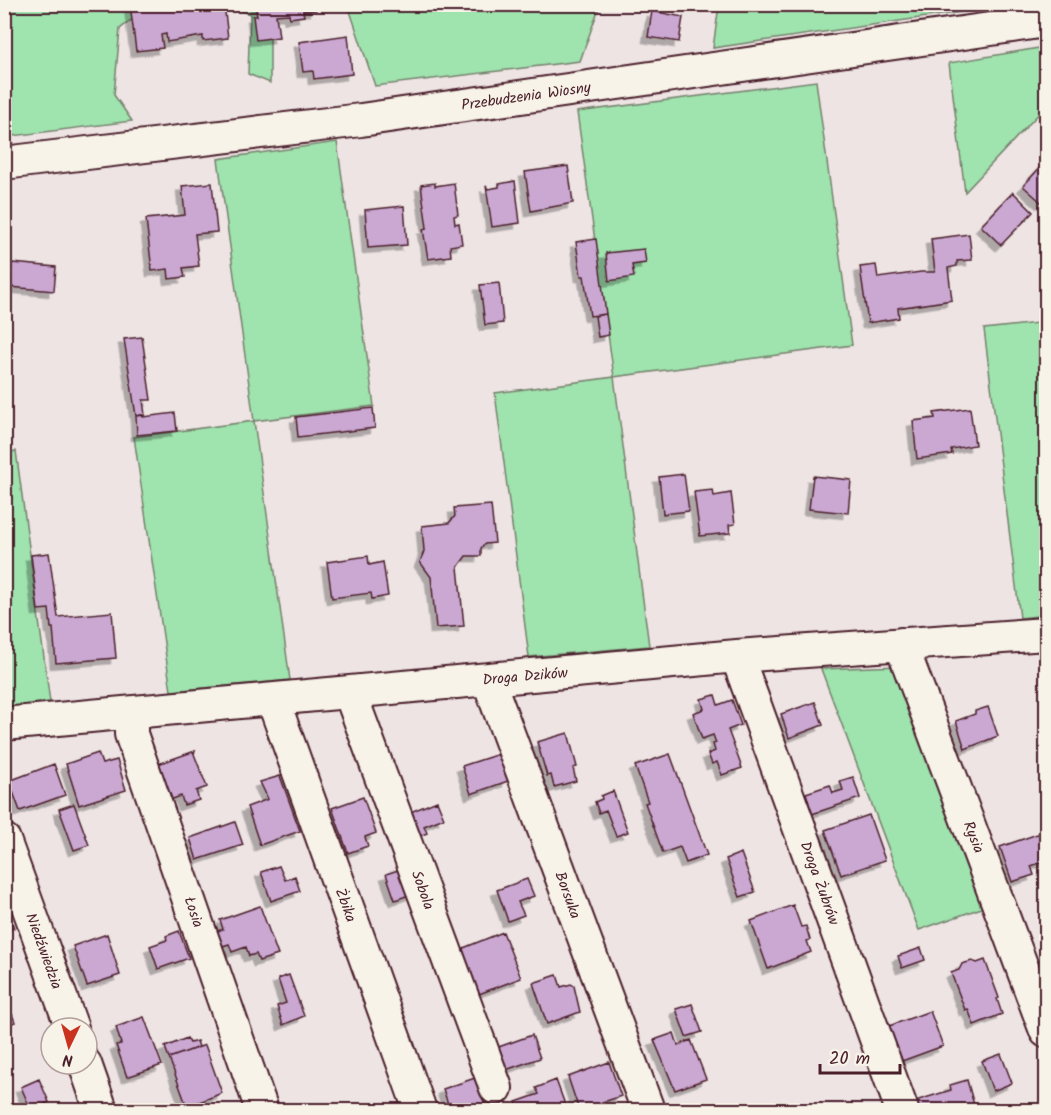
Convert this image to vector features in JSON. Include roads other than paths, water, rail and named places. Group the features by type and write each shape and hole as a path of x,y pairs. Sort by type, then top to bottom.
{"main road":[{"path":"1031,4 1047,20"}],"street":[{"name":"Przebudzenia Wiosny","path":"4,163 361,120 1047,20"},
{"name":"Droga Dzików","path":"4,724 737,656 1047,634"},
{"name":"Rysia","path":"901,644 1047,1031"},
{"name":"Droga Żubrów","path":"737,656 902,1110"},
{"name":"Borsuka","path":"488,679 648,1110"},
{"name":"Sobola","path":"350,693 496,1088"},
{"name":"Żbika","path":"273,700 420,1110"},
{"name":"Łosia","path":"131,713 131,734 262,1110"},
{"name":"Niedźwiedzia","path":"4,840 68,1016"},
{"path":"89,1076 101,1110"}]}
